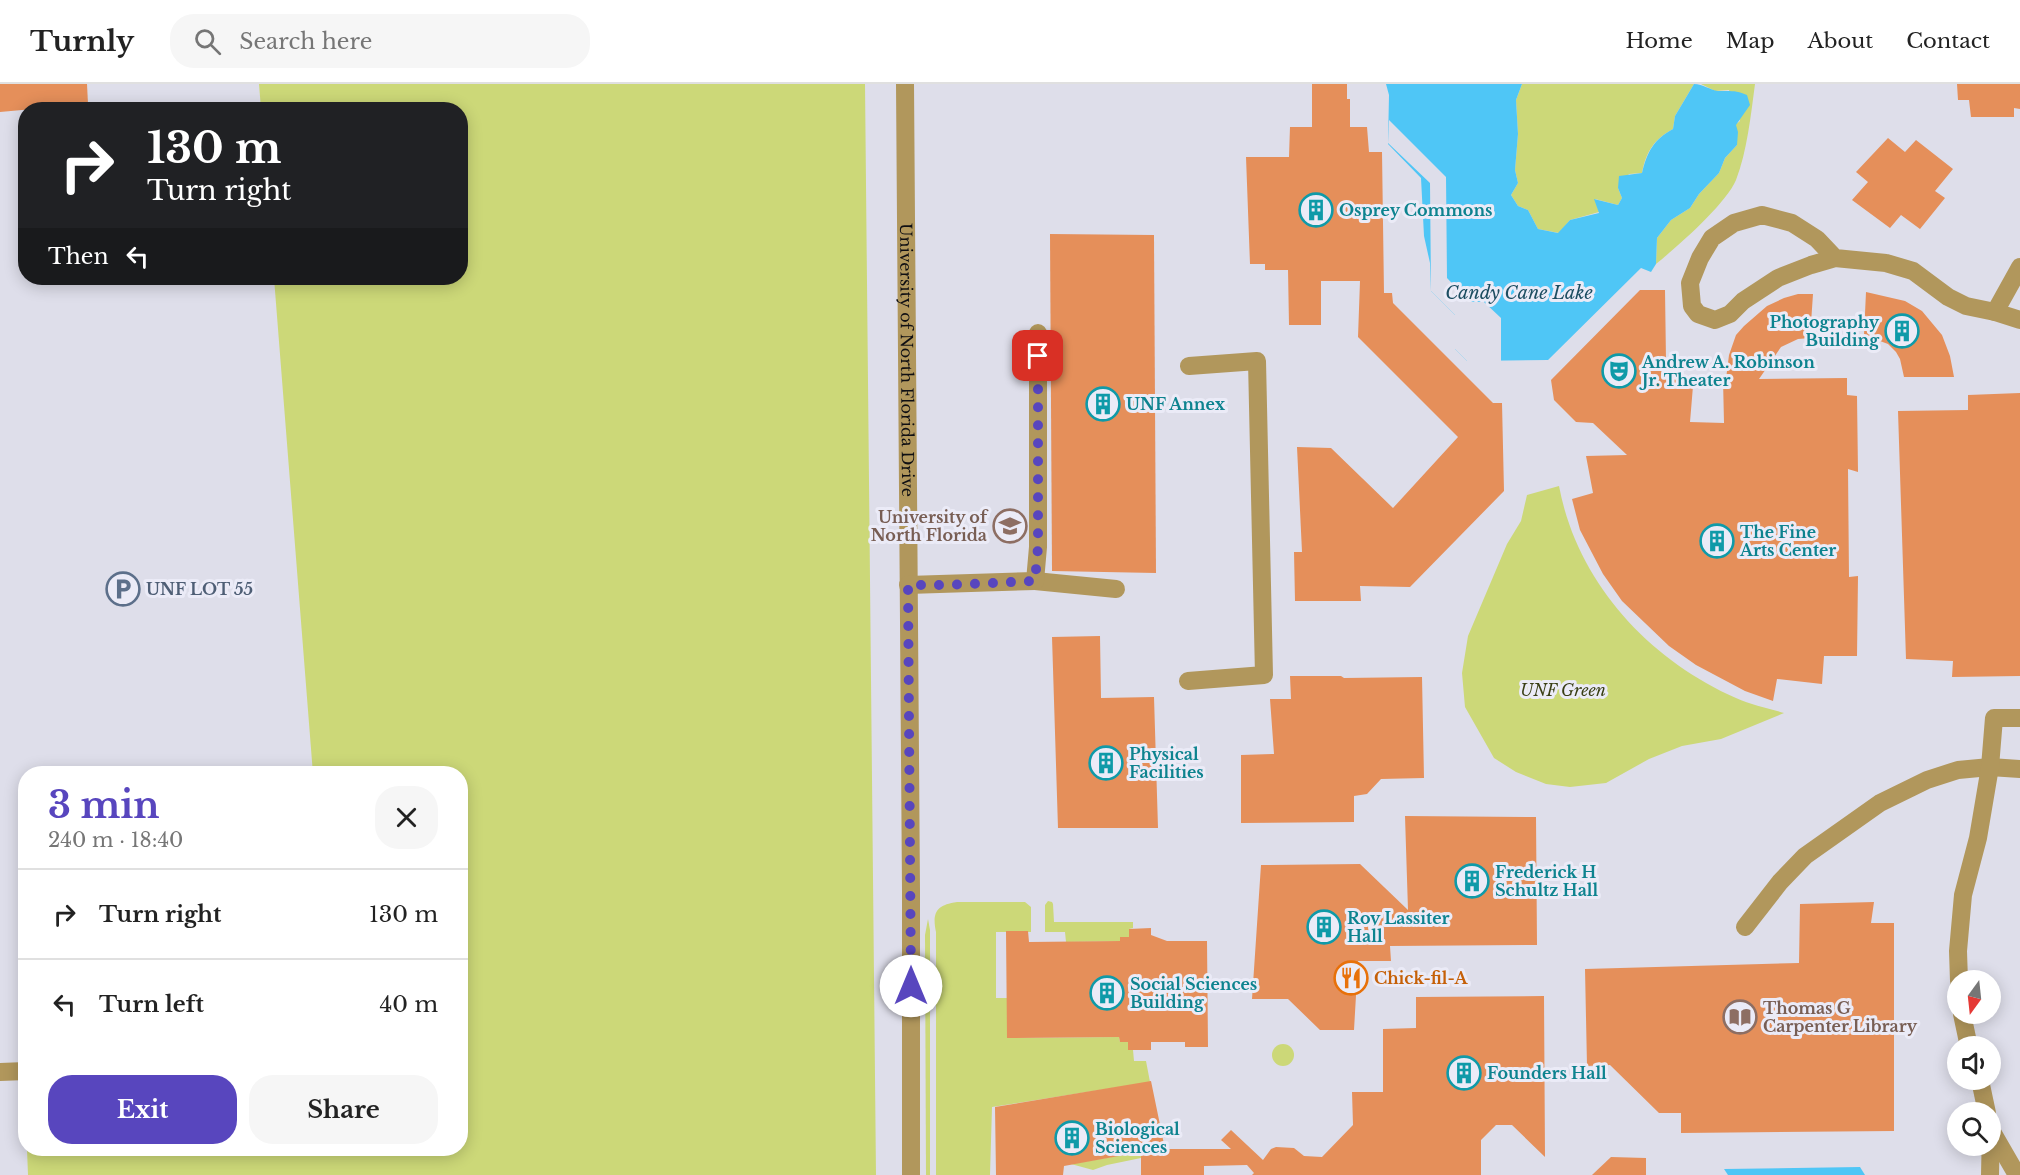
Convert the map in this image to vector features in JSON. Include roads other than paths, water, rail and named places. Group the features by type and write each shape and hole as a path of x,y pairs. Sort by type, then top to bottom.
{"street":[{"name":"University of North Florida Drive","path":"905,84 911,1175"},
{"path":"1835,258 1817,239 1792,223 1762,215 1734,223 1712,238 1700,258 1690,283 1692,306 1698,314 1715,320 1730,314 1743,301 1778,278 1835,258 1886,262 1912,272 1948,297 1966,306 2020,320"},
{"path":"1995,312 2020,267"},
{"path":"1035,581 1038,547 1038,333"},
{"path":"1188,681 1264,675 1257,362 1189,366"},
{"path":"908,585 1035,581 1116,589"},
{"path":"1959,970 1963,895 1978,838 1990,767 1994,718 2020,718"},
{"path":"1745,927 1780,882 1805,856 1880,803 1927,780 1958,770 1990,767 2020,769"},
{"path":"0,1072 18,1071"},
{"path":"2001,1145 2018,1175"},
{"path":"1990,1156 1990,1175"}],"water":[{"name":"Candy Cane Lake","path":"1386,84 1522,84 1516,100 1518,134 1515,170 1518,183 1511,195 1518,206 1528,210 1538,229 1558,233 1570,220 1599,213 1594,199 1618,205 1622,198 1618,188 1619,176 1642,173 1652,147 1673,129 1675,116 1694,84 1718,91 1743,93 1747,95 1750,105 1736,125 1737,145 1725,158 1719,173 1699,194 1690,208 1671,220 1657,238 1656,264 1651,272 1641,268 1548,360 1467,361 1455,349 1455,315 1431,291 1430,263 1424,236 1421,178 1388,144 1389,95"},
{"path":"1860,1167 1865,1175 1728,1175 1724,1169"}],"place":[{"name":"Osprey Commons","path":"1316,210"},
{"name":"Photography Building","path":"1902,331"},
{"name":"Andrew A. Robinson Jr. Theater","path":"1619,371"},
{"name":"UNF Annex","path":"1103,404"},
{"name":"University of North Florida","path":"1010,526"},
{"name":"The Fine Arts Center","path":"1717,541"},
{"name":"UNF LOT 55","path":"123,589"},
{"name":"Physical Facilities","path":"1106,763"},
{"name":"Frederick H Schultz Hall","path":"1472,881"},
{"name":"Roy Lassiter Hall","path":"1324,927"},
{"name":"Chick-fil-A","path":"1351,978"},
{"name":"Social Sciences Building","path":"1107,993"},
{"name":"Thomas G Carpenter Library","path":"1740,1017"},
{"name":"Founders Hall","path":"1464,1073"},
{"name":"Biological Sciences","path":"1072,1138"}],"park label":[{"name":"UNF Green","path":"1563,690"}]}
